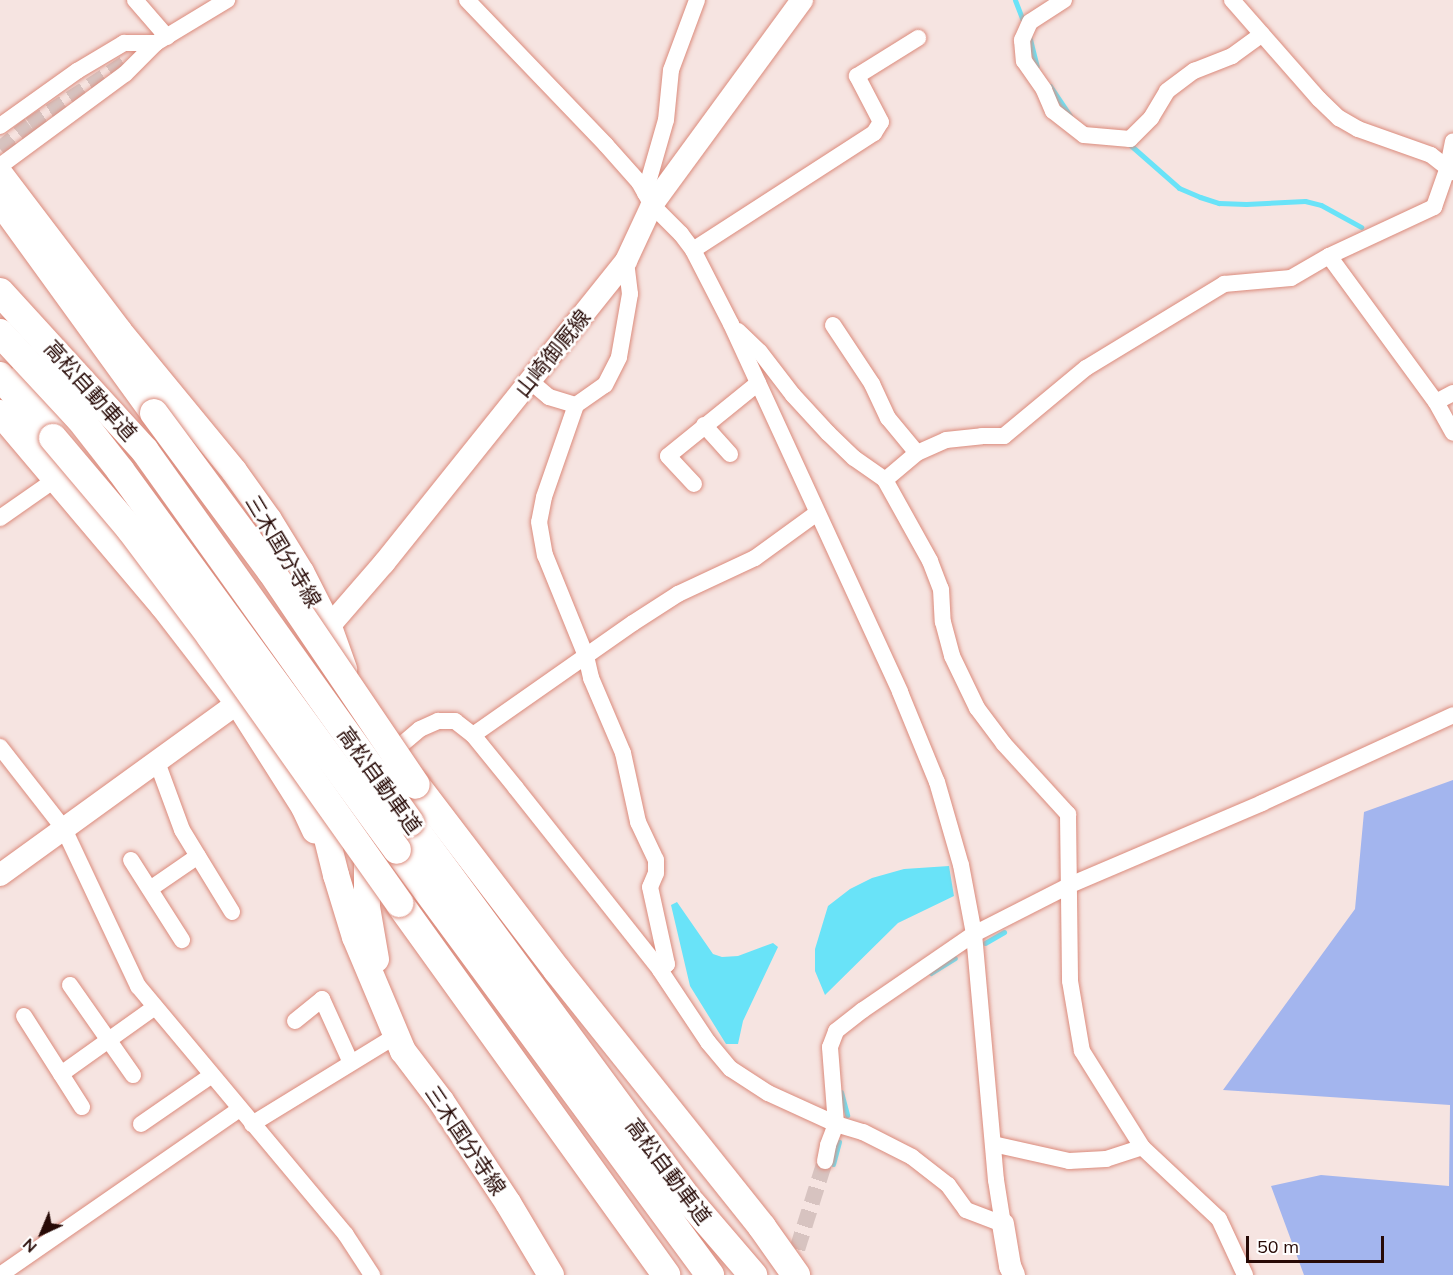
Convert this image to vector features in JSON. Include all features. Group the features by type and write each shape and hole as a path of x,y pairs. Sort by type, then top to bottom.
{"highway":[{"path":"0,200 271,571 416,785 557,970 762,1227 796,1275"},
{"name":"高松自動車道","path":"0,292 145,451 410,822 692,1204 753,1275"},
{"name":"高松自動車道","path":"0,333 80,419 120,470 710,1275"},
{"path":"0,376 130,529 211,637 666,1275"}],"main road":[{"name":"山崎御厩線","path":"0,875 269,680 329,627 626,261 649,199 802,0"},
{"name":"三木国分寺線","path":"0,174 119,332 234,471 296,564 329,627 363,726 367,907 384,1003"},
{"name":"三木国分寺線","path":"0,348 269,680 294,721 308,761 336,875 355,937 403,1051 441,1101 508,1203 551,1275"},
{"path":"0,413 164,608 238,703 304,807 336,875"},
{"path":"1003,1224 1010,1266 1014,1275"}],"street":[{"path":"135,0 161,40"},
{"path":"364,777 420,729 438,721 455,722 473,735 660,970 708,1042 731,1069 768,1093 836,1124 863,1132 912,1157 948,1185 966,1210 1003,1224 993,1144 974,934 961,865 937,782 900,692 731,324 693,250 649,199 639,182 606,145 466,0"},
{"path":"649,199 666,120 671,70 697,0"},
{"path":"1064,0 1030,22 1022,40 1024,61 1044,90 1053,111 1084,135 1130,139 1151,118 1167,91 1194,71 1232,56 1262,34"},
{"path":"1232,0 1319,99 1339,118 1358,129 1431,155 1451,170"},
{"path":"127,62 222,2"},
{"path":"693,250 874,133 881,122 857,76 918,38"},
{"path":"0,126 77,71 124,43 161,40"},
{"path":"0,166 125,75 161,40"},
{"path":"885,480 917,453 946,440 982,435 1004,436 1086,368 1224,284 1291,278 1329,256 1434,207 1451,170 1453,141"},
{"path":"1329,256 1436,402 1453,433"},
{"path":"626,261 630,294 619,357 605,385 576,405 544,497 539,522 545,555 586,656 591,678 623,753 638,822 656,860 656,873 650,887 668,964 660,970"},
{"path":"731,324 760,352 793,396 828,433 854,458 885,480 930,561 941,589 943,622 952,656 977,708 1004,744 1068,814 1070,981 1082,1050 1142,1147 1218,1219 1245,1275"},
{"path":"833,325 872,384 888,418 917,453"},
{"path":"530,381 549,397 576,405"},
{"path":"694,484 668,456 758,383"},
{"path":"1436,402 1453,393"},
{"path":"705,425 730,454"},
{"path":"0,518 56,479"},
{"path":"473,735 678,594 755,558 818,513"},
{"path":"825,1161 836,1124 830,1047 836,1031 974,934 1070,885 1262,803 1453,715"},
{"path":"0,747 64,829 138,986 346,1235 372,1275"},
{"path":"157,762 182,830 232,912"},
{"path":"150,889 198,856"},
{"path":"131,860 182,940"},
{"path":"70,985 133,1075"},
{"path":"295,1022 322,999 351,1063"},
{"path":"61,1074 155,1007"},
{"path":"24,1016 82,1107"},
{"path":"252,1124 397,1035"},
{"path":"141,1124 212,1075"},
{"path":"0,1275 240,1109"},
{"path":"993,1144 1070,1161 1106,1159 1142,1147"}],"shaded area":[{"path":"1453,780 1453,1275 1304,1275 1271,1186 1321,1175 1449,1186 1450,1105 1223,1090 1355,909 1364,812"},
{"path":"949,866 954,896 898,923 825,995 815,971 815,949 828,906 850,889 872,878 904,869"},
{"path":"677,902 713,954 722,957 738,956 773,943 778,947 743,1021 738,1044 726,1044 690,986 671,905"}],"waterway":[{"path":"1015,0 1025,26"},
{"path":"1029,35 1037,66"},
{"path":"1050,86 1070,116"},
{"path":"1128,143 1179,188 1200,197 1219,203 1305,201 1321,205 1361,227"},
{"path":"985,943 1004,932"},
{"path":"931,973 955,958"},
{"path":"841,1092 847,1115"},
{"path":"833,1164 839,1142"}],"tunnel":[{"path":"0,149 30,125 127,62"},
{"path":"790,1272 825,1161"}]}
